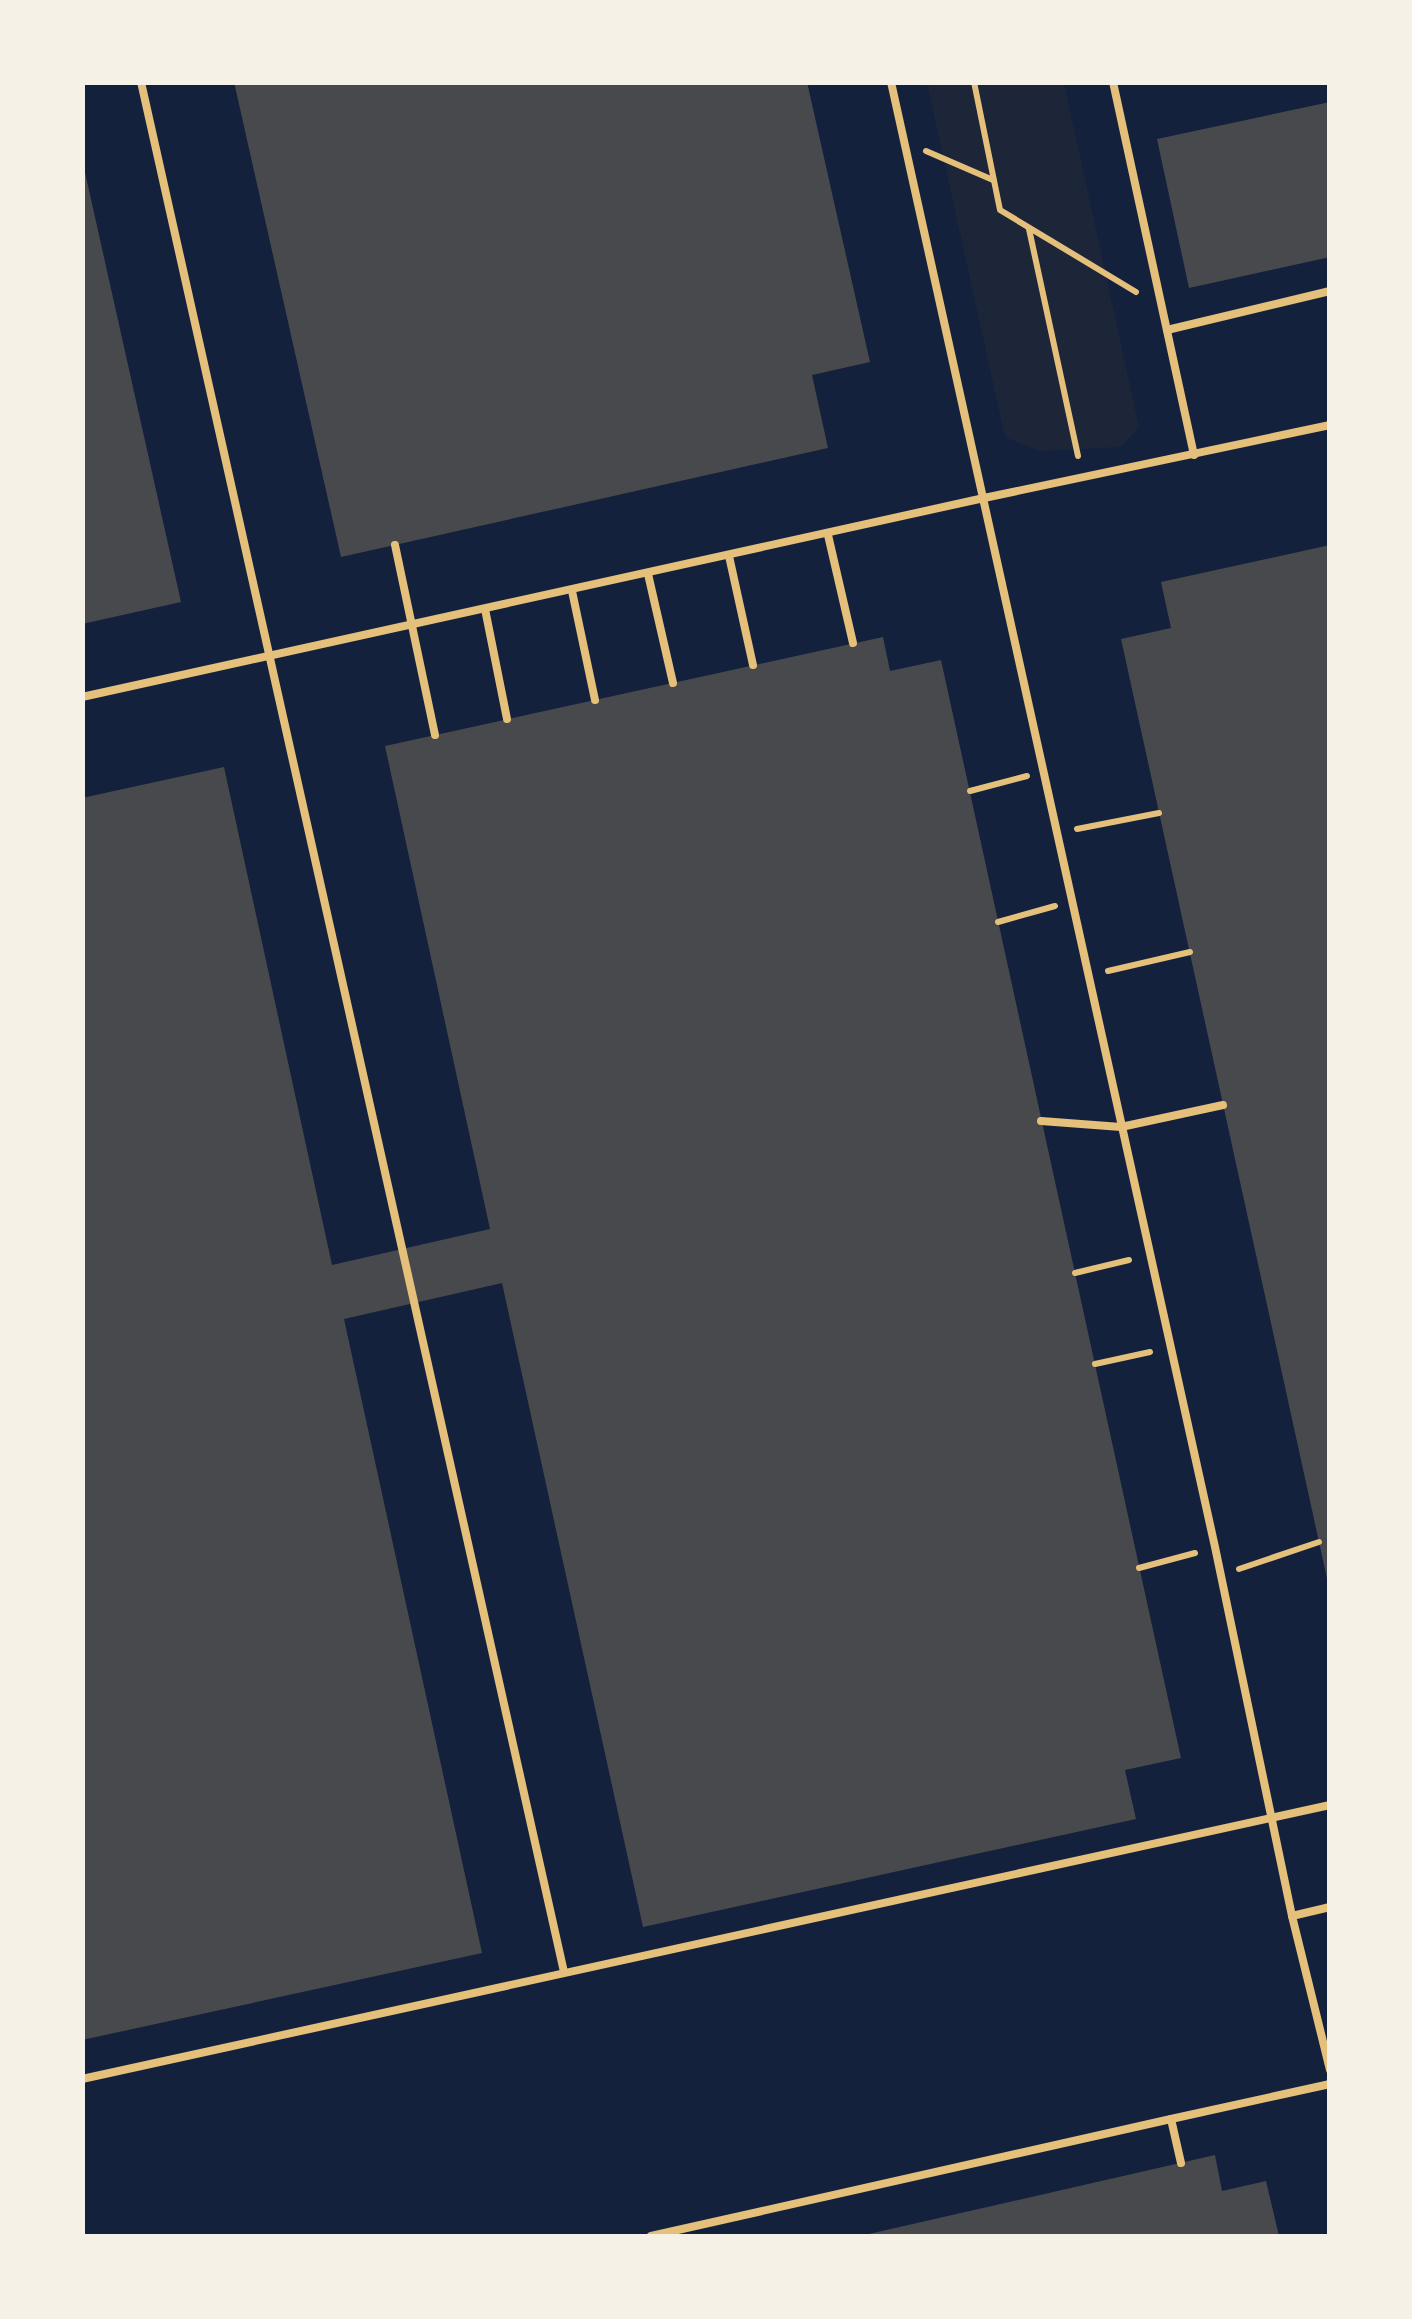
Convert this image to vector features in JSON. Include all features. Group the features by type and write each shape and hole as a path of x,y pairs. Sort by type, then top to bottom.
{"lane":[{"path":"141,82 564,1972"},
{"path":"891,82 1216,1547 1292,1916 1330,2070"},
{"path":"1113,82 1194,455"},
{"path":"1167,330 1330,292"},
{"path":"82,697 984,498 1330,426"},
{"path":"828,535 853,643"},
{"path":"396,545 435,735"},
{"path":"729,556 753,665"},
{"path":"648,574 674,683"},
{"path":"572,590 595,700"},
{"path":"485,608 507,719"},
{"path":"1042,1121 1121,1128 1223,1105"},
{"path":"82,2079 1330,1805"},
{"path":"1292,1916 1330,1908"},
{"path":"652,2236 1330,2084"},
{"path":"1171,2118 1182,2163"}],"path":[{"path":"974,82 1000,210 1118,283 1162,304"},
{"path":"904,141 994,180"},
{"path":"1028,228 1082,478"},
{"path":"970,792 1042,772"},
{"path":"1055,833 1159,813"},
{"path":"998,922 1070,901"},
{"path":"1087,976 1190,952"},
{"path":"1075,1273 1150,1254"},
{"path":"1095,1364 1171,1347"},
{"path":"1220,1575 1319,1542"},
{"path":"1139,1568 1216,1547"}],"shaded area":[{"path":"927,83 1064,83 1139,427 1121,447 1040,451 1005,437"}],"building":[{"path":"234,82 807,82 870,362 812,375 828,448 341,557"},
{"path":"1330,102 1330,257 1189,288 1157,139"},
{"path":"82,159 181,602 82,624"},
{"path":"1330,545 1328,1583 1121,639 1171,628 1161,582"},
{"path":"883,637 890,671 941,660 1181,1758 1125,1770 1136,1819 643,1927 502,1283 344,1319 482,1953 82,2040 82,798 224,767 332,1265 490,1229 385,746"},
{"path":"1215,2155 1222,2191 1266,2181 1279,2236 860,2236"}]}
